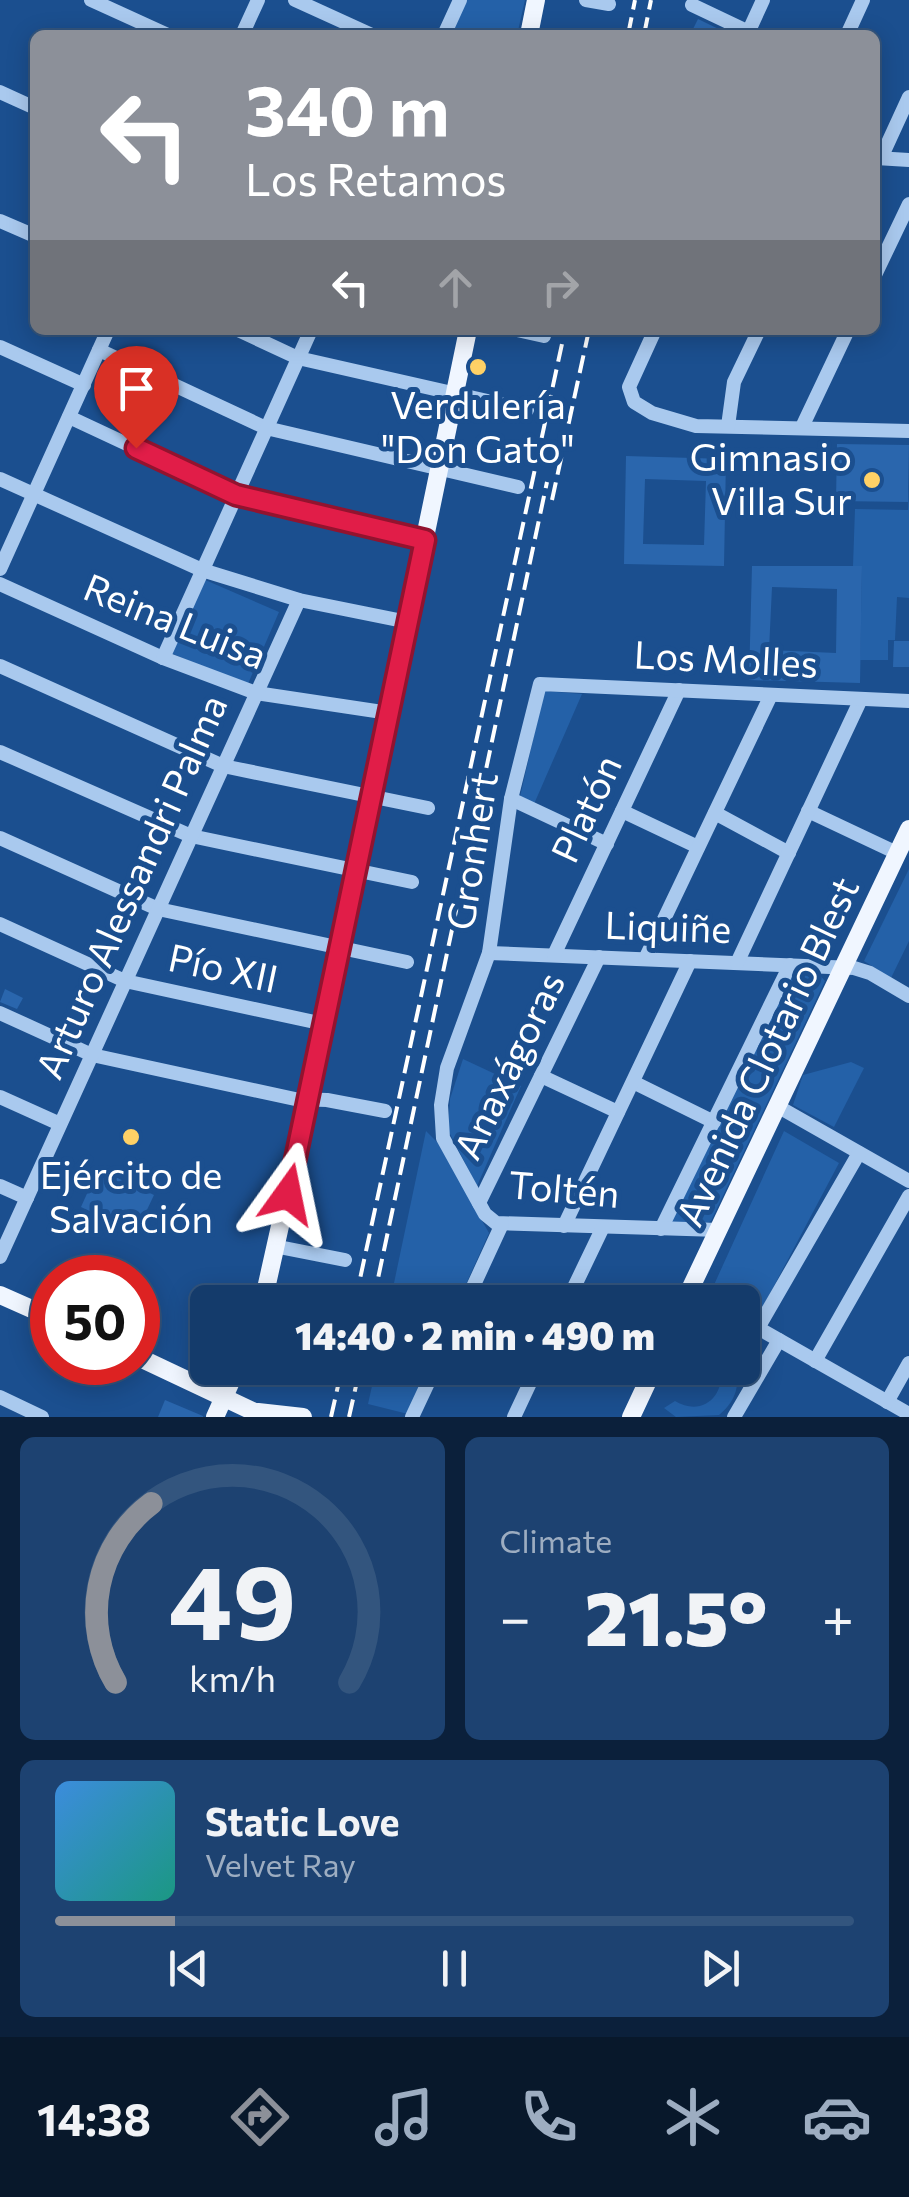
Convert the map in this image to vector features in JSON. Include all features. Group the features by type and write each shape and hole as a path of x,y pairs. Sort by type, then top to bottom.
{"main road":[{"path":"531,30 536,0"},
{"path":"267,1285 467,335"},
{"name":"Avenida Clotario Blest","path":"693,1285 909,828"},
{"path":"0,1294 30,1308"},
{"path":"160,1367 262,1414 302,1417"},
{"path":"214,1417 229,1385"},
{"path":"631,1417 646,1385"}],"street":[{"path":"244,30 258,0"},
{"path":"295,0 361,30"},
{"path":"446,30 460,0"},
{"path":"586,0 609,4"},
{"path":"750,30 763,0"},
{"path":"849,30 863,0"},
{"path":"100,2 158,30"},
{"path":"692,5 740,30"},
{"path":"0,92 30,106"},
{"path":"880,154 909,98"},
{"path":"880,158 909,160"},
{"path":"880,265 909,204"},
{"path":"0,220 30,234"},
{"path":"0,570 106,335"},
{"path":"249,335 298,358 527,410"},
{"name":"Arturo Alessandri Palma","path":"162,658 309,335"},
{"path":"540,335 544,336"},
{"path":"654,335 629,388 634,402 652,414 688,424 908,428"},
{"path":"728,426 734,382 757,335"},
{"path":"802,427 846,335"},
{"path":"0,347 84,385"},
{"path":"99,350 266,428 518,486"},
{"path":"69,417 236,495 425,540"},
{"path":"0,479 202,570 299,600 408,622"},
{"name":"Reina Luisa","path":"0,584 162,658 256,693 389,713"},
{"name":"Arturo Alessandri Palma","path":"0,1256 299,600"},
{"path":"0,666 223,766 428,808"},
{"name":"Los Molles","path":"540,684 909,701"},
{"name":"Gronhert","path":"460,1027 490,953 511,800 540,684"},
{"name":"Platón","path":"554,956 680,690"},
{"path":"645,959 771,694"},
{"path":"736,963 861,699"},
{"path":"0,752 191,836 412,882"},
{"path":"511,800 607,844"},
{"path":"622,811 698,847"},
{"path":"808,811 898,853"},
{"path":"714,814 788,853"},
{"path":"0,838 158,909 407,962"},
{"name":"Pío XII","path":"0,924 125,981 324,1024"},
{"name":"Liquiñe","path":"490,953 865,970 909,996"},
{"name":"Anaxágoras","path":"479,1203 599,957"},
{"path":"564,1226 690,961"},
{"name":"Avenida Clotario Blest","path":"662,1229 790,966"},
{"path":"0,1013 92,1055 385,1112"},
{"name":"Toltén","path":"460,1027 447,1068 441,1128 490,1219 502,1224 719,1230"},
{"path":"541,1076 618,1112"},
{"path":"633,1082 714,1122"},
{"path":"0,1097 60,1124"},
{"path":"776,1106 909,1182"},
{"path":"760,1325 859,1153"},
{"path":"0,1186 26,1198"},
{"path":"815,1361 909,1196"},
{"path":"474,1285 502,1224"},
{"path":"576,1285 603,1228"},
{"path":"284,1248 345,1260"},
{"path":"760,1329 909,1414"},
{"path":"734,1417 779,1340"},
{"path":"887,1402 909,1363"},
{"path":"412,1417 427,1385"},
{"path":"514,1417 529,1385"},
{"path":"0,1398 42,1417"}],"shaded area":[{"path":"465,0 525,0 518,30 452,30"},
{"path":"909,488 909,598 897,597 895,640 888,640 888,660 860,660 862,567 853,566 855,509 908,510"},
{"path":"203,579 279,612 247,686 171,653"},
{"path":"544,691 582,694 534,804 520,797"},
{"path":"909,869 909,941 891,978 864,961"},
{"path":"790,971 818,973 825,981 711,1221 670,1222"},
{"path":"463,1059 521,1086 477,1186 448,1130 450,1099"},
{"path":"851,1062 864,1068 834,1127 793,1105 803,1075"},
{"path":"426,1131 438,1143 489,1233 466,1285 394,1285"},
{"path":"784,1131 839,1163 760,1312 760,1285 714,1285"},
{"path":"372,1385 421,1385 408,1414 368,1404"},
{"path":"736,1385 735,1394 719,1415 676,1417 664,1408 675,1401 694,1407 702,1405 719,1388"}],"building":[{"path":"698,19 721,30 692,30"},
{"name":"Gimnasio Villa Sur","path":"837,444 909,445 908,502 836,501"},
{"path":"626,456 726,459 724,566 624,564","holes":["645,479 706,481 704,545 643,544"]},
{"path":"752,566 862,566 860,683 749,680","holes":["772,587 837,589 836,653 769,650"]},
{"path":"894,641 909,641 909,667 893,667"},
{"path":"5,989 23,998 17,1009 0,1002"},
{"path":"98,1169 154,1195 136,1233 81,1207"},
{"path":"165,1400 203,1416 203,1417 158,1417"}],"railway":[{"path":"629,30 635,0"},
{"path":"645,30 651,0"},
{"path":"359,1285 564,335"},
{"path":"552,500 588,335"},
{"path":"377,1285 547,482"},
{"path":"331,1417 338,1385"},
{"path":"349,1417 356,1385"}],"place":[{"name":"Verdulería \"Don Gato\"","path":"478,367"},
{"name":"Gimnasio Villa Sur","path":"872,480"},
{"name":"Ejército de Salvación","path":"131,1137"}],"route":[{"path":"136,448 236,495 425,540 288,1194"}]}
